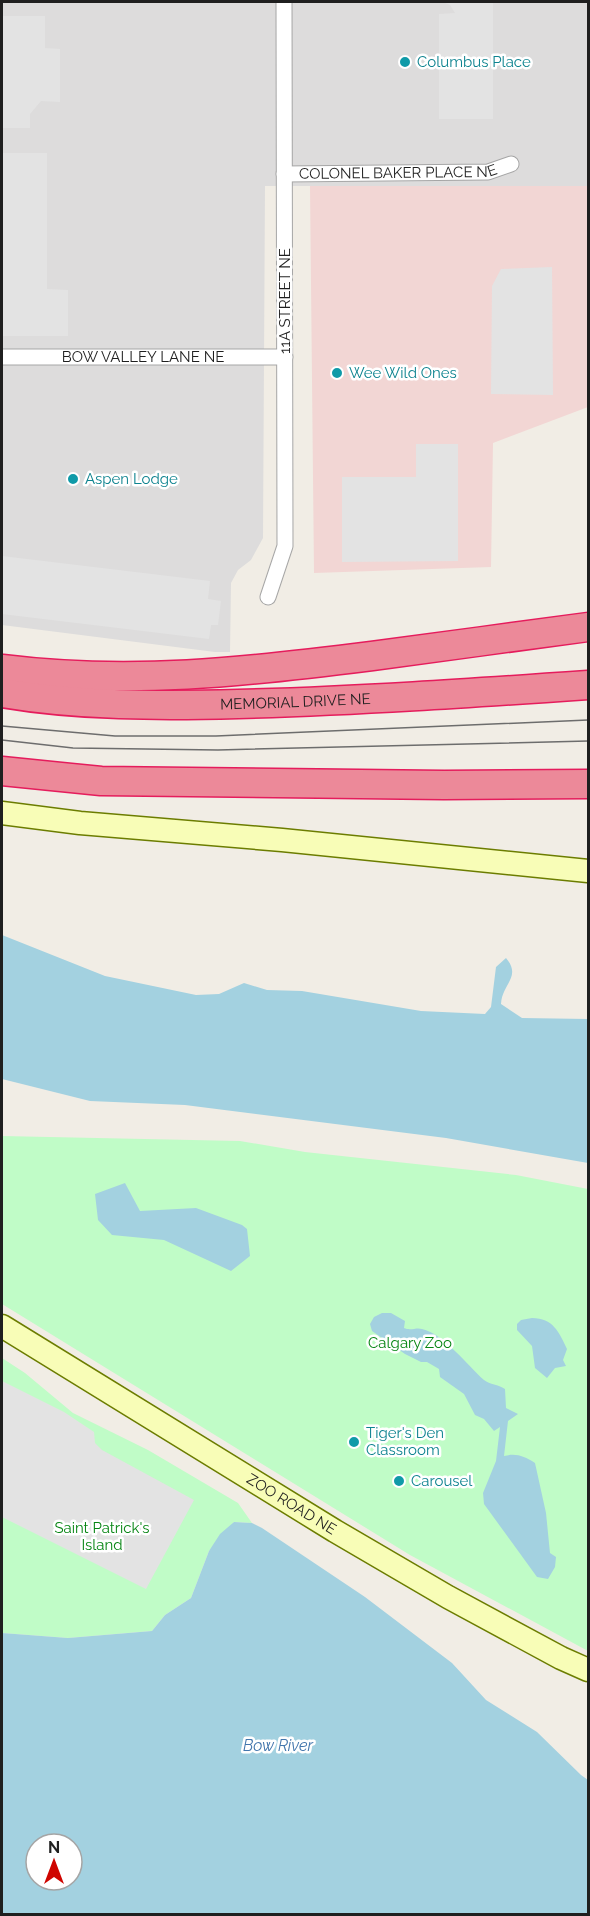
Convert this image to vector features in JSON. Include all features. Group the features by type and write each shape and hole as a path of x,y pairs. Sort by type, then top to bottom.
{"highway":[{"path":"2,669 46,675 172,677 261,670 588,627"},
{"name":"MEMORIAL DRIVE NE","path":"2,693 63,701 168,705 321,701 588,685"},
{"path":"2,771 101,781 444,785 588,784"}],"street":[{"name":"11A STREET NE","path":"268,597 285,546 284,2"},
{"name":"COLONEL BAKER PLACE NE","path":"285,174 488,172 511,164"},
{"name":"BOW VALLEY LANE NE","path":"2,357 285,357"},
{"path":"2,813 80,823 282,840 588,871"},
{"name":"ZOO ROAD NE","path":"2,1326 448,1597 561,1658 588,1670"}],"shaded area":[{"path":"2,2 588,2 588,186 265,186 263,538 251,560 238,570 231,583 230,652 2,625"},
{"path":"443,2 493,2 493,119 439,119 439,14 455,13 450,5"},
{"path":"2,16 45,16 45,48 60,49 60,102 41,101 30,114 30,128 2,128"},
{"path":"2,153 47,153 47,289 68,290 68,336 2,336"},
{"path":"310,186 588,186 588,407 493,443 491,567 314,573"},
{"path":"552,267 553,395 491,394 492,286 501,269"},
{"path":"416,444 458,444 458,561 342,562 342,477 416,477"},
{"path":"2,556 210,581 208,599 221,601 218,625 211,625 209,639 2,614"},
{"path":"2,1381 64,1412 94,1432 95,1443 102,1450 194,1500 146,1589 2,1517"}],"green space":[{"name":"Calgary Zoo","path":"2,1136 240,1141 305,1152 516,1175 588,1189 588,1651 410,1555 2,1304"},
{"name":"Saint Patrick's Island","path":"2,1358 25,1373 73,1413 148,1450 238,1503 252,1523 234,1522 209,1551 191,1598 165,1615 152,1631 68,1638 2,1633"}],"water":[{"path":"2,935 105,976 196,995 219,994 244,983 267,990 302,991 421,1011 485,1014 491,1007 496,967 506,958 512,970 512,976 501,1004 522,1018 588,1019 588,1163 446,1138 185,1105 90,1101 2,1079"},
{"path":"125,1183 140,1211 196,1208 242,1225 247,1229 250,1256 231,1271 164,1240 112,1235 98,1220 95,1194"},
{"path":"382,1313 391,1313 405,1321 404,1328 422,1329 439,1337 484,1380 505,1389 506,1408 518,1414 508,1421 504,1456 520,1456 535,1463 546,1513 550,1553 556,1557 555,1567 548,1579 537,1577 484,1504 483,1493 496,1461 500,1427 494,1431 484,1419 475,1415 464,1394 440,1377 439,1369 405,1354 372,1331 370,1324 374,1317"},
{"path":"532,1318 550,1323 567,1349 563,1360 566,1366 555,1368 547,1378 535,1368 532,1346 517,1330 517,1324 521,1320"},
{"name":"Bow River","path":"234,1522 252,1523 262,1528 365,1597 452,1663 486,1700 537,1732 588,1780 588,1914 2,1914 2,1633 68,1638 152,1631 165,1615 191,1598 209,1551 220,1534"}],"tram line":[{"path":"2,726 115,736 216,736 588,720"},
{"path":"2,740 73,748 218,750 588,741"}],"place":[{"name":"Columbus Place","path":"405,62"},
{"name":"Wee Wild Ones","path":"337,373"},
{"name":"Aspen Lodge","path":"73,479"},
{"name":"Tiger's Den Classroom","path":"354,1442"},
{"name":"Carousel","path":"399,1481"}]}
